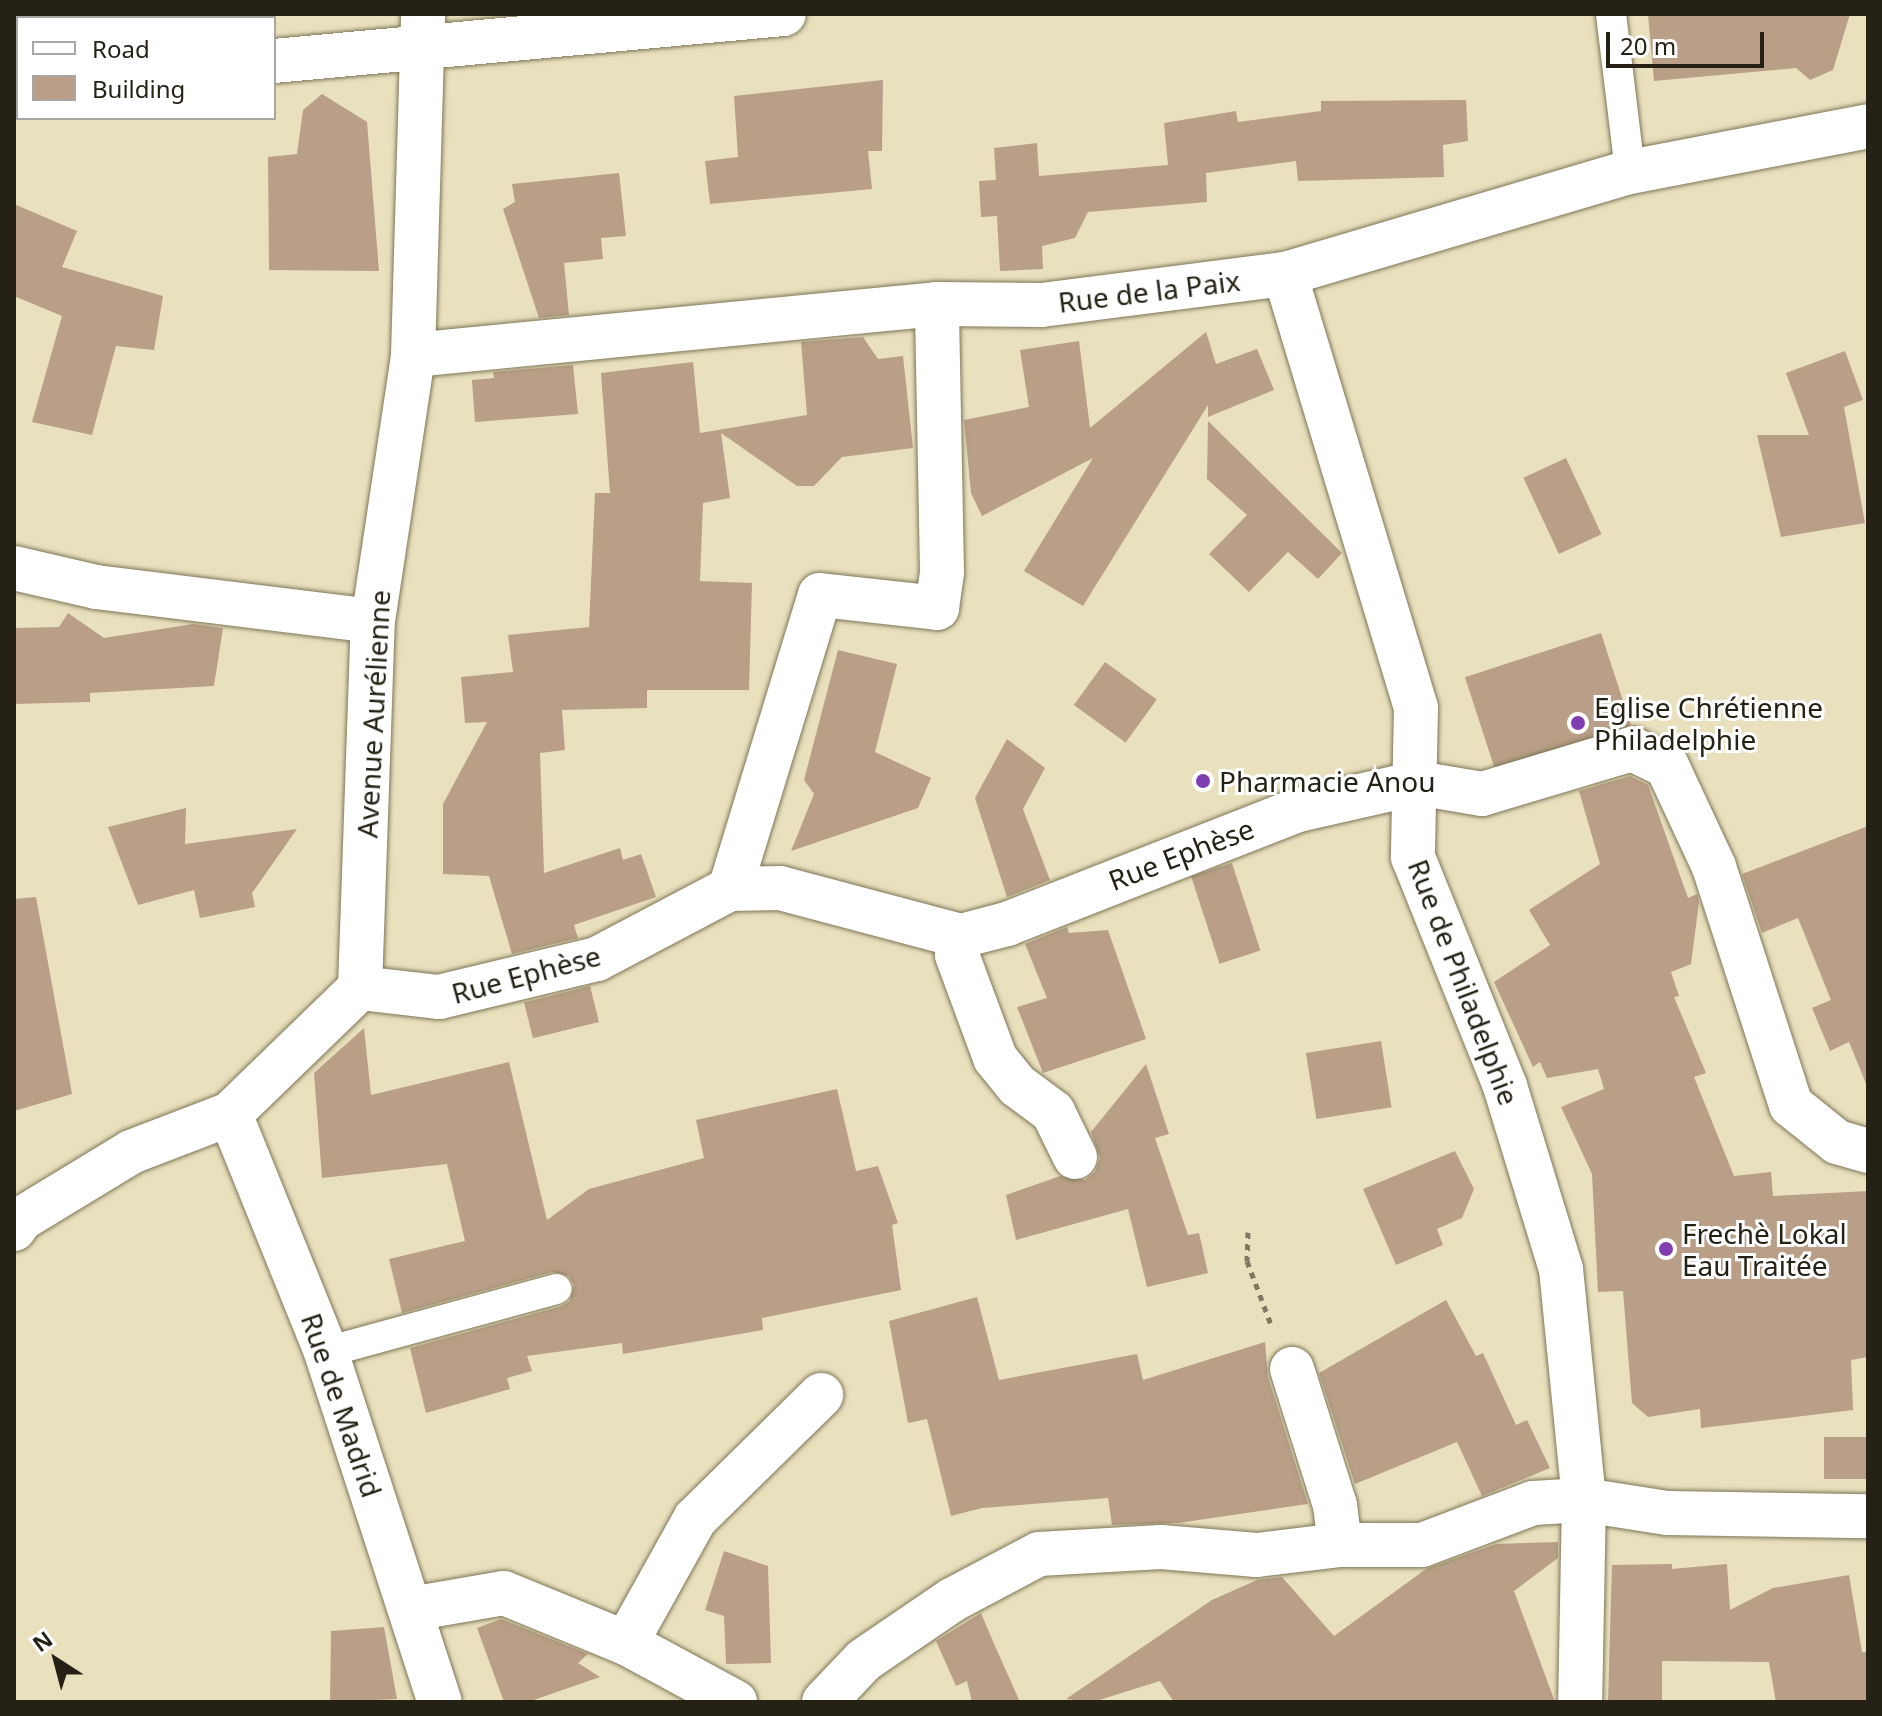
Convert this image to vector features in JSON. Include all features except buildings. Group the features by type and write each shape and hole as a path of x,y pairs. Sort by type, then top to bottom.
{"street":[{"path":"276,61 424,31 784,14"},
{"name":"Avenue Aurélienne","path":"360,988 373,621 413,355 424,31"},
{"name":"Rue de la Paix","path":"413,355 937,304 1042,305 1285,274 1630,172 1868,126"},
{"name":"Rue de Philadelphie","path":"1285,274 1416,708 1417,783 1413,857 1505,1086 1561,1269 1584,1500 1580,1702"},
{"path":"730,889 820,595 937,608 942,572 937,304"},
{"path":"14,568 96,587 373,621"},
{"name":"Rue Ephèse","path":"360,988 439,997 597,959 730,889 780,888 961,936 1007,924 1298,810 1417,783 1482,794 1632,749 1667,766 1714,867 1791,1105 1837,1142 1868,1151"},
{"path":"961,936 957,955 995,1058 1018,1086 1053,1112 1075,1157"},
{"path":"16,1219 131,1152 230,1114 360,988"},
{"name":"Rue de Madrid","path":"230,1114 326,1352 440,1702"},
{"path":"1292,1369 1335,1505 1340,1545"},
{"path":"626,1643 695,1519 821,1395"},
{"path":"824,1702 864,1660 952,1600 1039,1554 1161,1547 1257,1555 1340,1545 1422,1545 1533,1503 1584,1500 1667,1513 1868,1516"},
{"path":"411,1609 504,1593 626,1643 735,1702"}],"lane":[{"path":"1611,14 1630,172"},
{"path":"326,1352 557,1289"}],"path":[{"path":"1248,1232 1247,1261 1292,1369"}],"place":[{"name":"Eglise Chrétienne Philadelphie","path":"1578,723"},
{"name":"Pharmacie Anou","path":"1203,781"},
{"name":"Frechè Lokal Eau Traitée","path":"1666,1249"}]}
